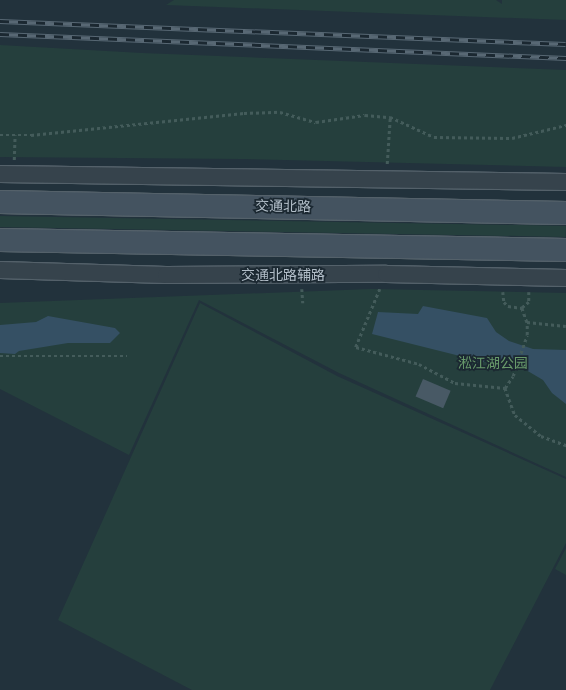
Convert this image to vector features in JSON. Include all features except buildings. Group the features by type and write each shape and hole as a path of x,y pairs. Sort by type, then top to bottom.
{"main road":[{"name":"交通北路","path":"0,202 566,213"},
{"path":"0,240 566,250"}],"street":[{"path":"7,174 566,182"},
{"name":"交通北路辅路","path":"0,270 294,276 386,274 502,278 566,278"}],"path":[{"path":"0,135 105,129 244,113 280,112 316,122 365,115 390,117 434,137 512,138 566,125"},
{"path":"386,180 390,117"},
{"path":"7,174 16,135"},
{"path":"386,274 356,347 419,364 456,383 505,388"},
{"path":"502,278 504,302 508,306 522,308 529,302 529,278"},
{"path":"505,388 513,376 527,335 527,322 522,308"},
{"path":"527,322 566,326"},
{"path":"0,356 127,356"},
{"path":"505,388 515,415 541,436 566,445"}],"green space":[{"path":"174,0 496,0 502,4 566,4 566,20 166,5"},
{"path":"502,0 566,0 566,4 502,4"},
{"path":"0,45 142,53 566,70 566,167 242,159 0,157"},
{"path":"0,216 566,226 566,237 0,227"},
{"name":"淞江湖公园","path":"371,289 566,293 566,477 339,373 199,300 129,455 0,389 0,303"},
{"path":"200,303 337,376 566,479 566,543 490,690 192,690 58,620"},
{"path":"566,548 566,575 555,569"}],"water":[{"path":"423,306 487,318 496,332 509,341 533,349 566,350 566,404 552,393 543,380 526,370 504,367 372,334 378,312 418,314"},
{"path":"48,316 115,328 120,333 110,343 68,343 19,351 15,354 0,353 0,325 36,322"}],"railway":[{"path":"0,21 566,44"},
{"path":"0,34 566,58"}]}
